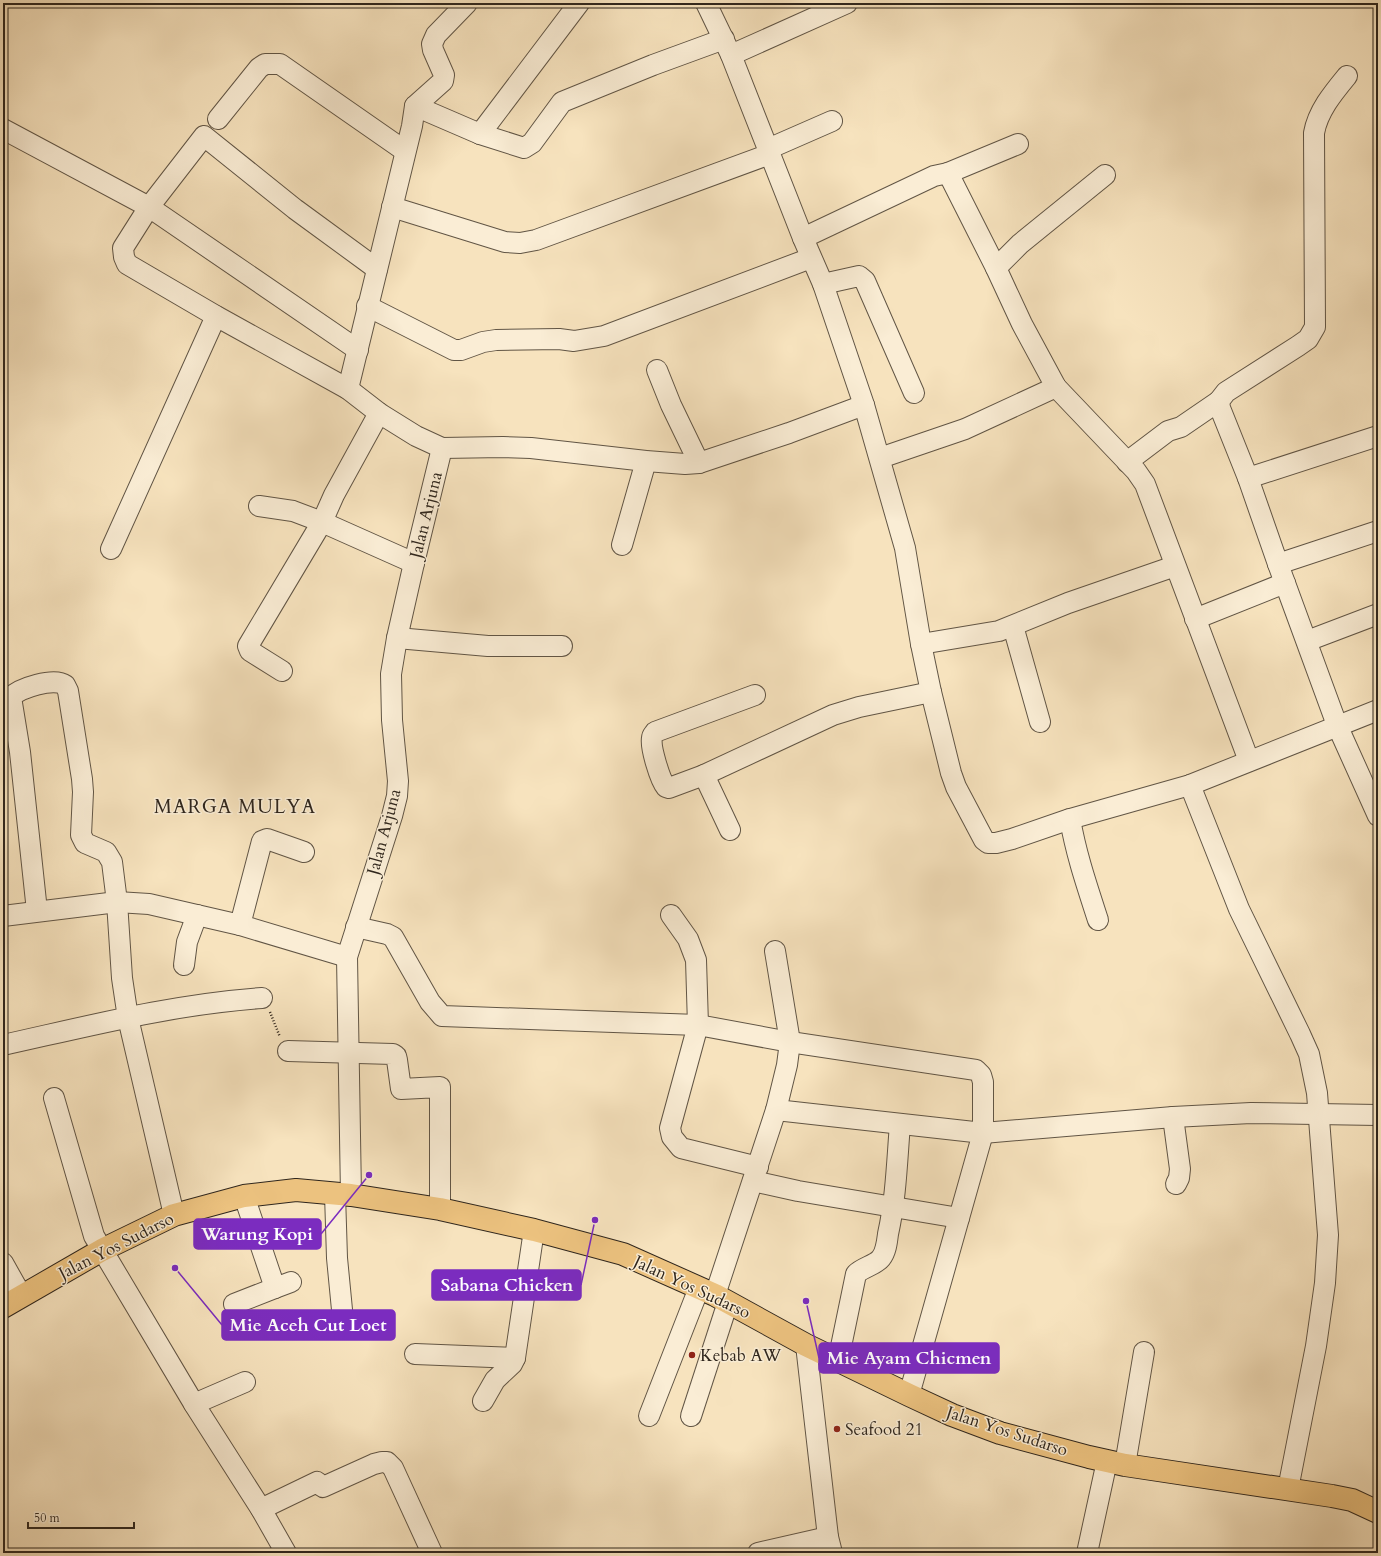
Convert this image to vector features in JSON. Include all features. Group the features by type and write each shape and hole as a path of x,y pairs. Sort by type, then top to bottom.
{"highway":[{"name":"Jalan Yos Sudarso","path":"3,1306 102,1250 174,1215 244,1196 296,1190 343,1194 440,1209 534,1230 623,1254 714,1295 806,1345 909,1395 952,1415 1000,1432 1116,1463 1352,1500 1378,1512"}],"street":[{"path":"348,389 412,126 415,106 443,81 444,75 432,50 432,44 436,35 467,3"},
{"path":"480,134 579,3"},
{"path":"706,3 728,47 811,258 823,284 864,405 905,548 921,644 951,773 956,787 984,840 996,843 1012,840 1070,819 1190,784 1378,710"},
{"path":"415,106 480,134 524,148 532,143 562,102 639,71 728,47 846,3"},
{"path":"218,119 259,68 265,64 280,64 405,151"},
{"path":"1127,462 1168,431 1181,427 1219,401 1226,392 1308,339 1314,327 1314,134 1316,124 1329,99 1347,76"},
{"path":"392,207 505,242 520,243 536,240 769,152 832,121"},
{"path":"3,129 149,207 358,350"},
{"path":"377,269 295,209 204,136 149,207 123,248 125,261 138,271 348,389 380,413 416,436 442,448 531,448 646,461 685,464 699,463 789,433 864,405"},
{"path":"803,238 934,176 948,173 1018,144"},
{"path":"948,173 996,268 1022,324 1056,387 1141,477 1145,484 1249,761"},
{"path":"996,268 1020,244 1105,175"},
{"path":"368,306 454,350 461,350 483,342 496,340 559,339 574,341 604,336 811,258"},
{"path":"823,284 859,276 865,281 914,393"},
{"path":"111,549 216,316"},
{"path":"657,370 671,405 699,463"},
{"path":"880,458 965,429 1056,387"},
{"path":"1219,401 1220,408 1248,478 1337,725 1378,816"},
{"path":"282,671 250,651 248,646 322,522 334,495 380,413"},
{"path":"1248,478 1378,436"},
{"name":"Jalan Arjuna","path":"343,1320 337,1258 343,1194 349,1052 347,957 397,796 397,760 391,697 391,674 397,638 442,448"},
{"path":"622,544 646,461"},
{"path":"259,506 293,511 322,522 414,563"},
{"path":"1278,564 1378,531"},
{"path":"921,644 981,635 1013,626 1068,603 1175,566"},
{"path":"1195,619 1285,584"},
{"path":"1307,642 1378,614"},
{"path":"1013,626 1040,722"},
{"path":"397,638 488,646 562,646"},
{"path":"37,911 20,752 11,697 20,690 50,682 62,682 68,691 82,779 83,792 80,835 85,843 106,852 110,856 112,862 117,902 122,978 128,1018 174,1215"},
{"path":"754,695 655,732 652,738 652,747 661,779 666,787 669,788 704,775 832,715 859,707 931,692"},
{"path":"704,775 730,830"},
{"path":"1190,784 1239,909 1309,1054 1317,1093 1328,1235 1325,1283 1316,1346 1288,1489"},
{"path":"1070,819 1079,863 1098,920"},
{"path":"240,925 262,841 267,839 304,852"},
{"path":"3,916 117,902 149,904 240,925 347,957"},
{"path":"184,965 187,942 197,914"},
{"path":"671,915 688,939 696,960 698,1025 670,1128 672,1137 681,1148 756,1174 798,1191 959,1218"},
{"path":"356,927 387,934 393,937 430,1002 442,1016 698,1025 790,1042 976,1070 981,1075 983,1082 983,1133 909,1395"},
{"path":"691,1416 714,1295 756,1174 776,1110 787,1065 790,1042 775,952"},
{"path":"3,1045 128,1018 229,1000 262,998"},
{"path":"288,1051 393,1054 396,1056 401,1090 440,1087 440,1209"},
{"path":"54,1098 91,1229 194,1404 261,1509 286,1553"},
{"path":"776,1110 983,1133 1173,1117 1252,1113 1378,1115"},
{"path":"1173,1117 1180,1169 1180,1178 1176,1184"},
{"path":"838,1361 856,1274 861,1269 879,1261 883,1256 894,1207 900,1124"},
{"path":"234,1304 283,1285 244,1196"},
{"path":"483,1401 495,1380 512,1364 515,1358 534,1230"},
{"path":"3,1263 21,1295"},
{"path":"648,1416 714,1295"},
{"path":"758,1553 830,1545 806,1345"},
{"path":"1087,1553 1116,1463 1144,1352"},
{"path":"415,1354 515,1358"},
{"path":"194,1404 245,1382"},
{"path":"261,1509 317,1482 322,1487 374,1464 387,1462 393,1468 432,1553"}],"path":[{"path":"262,998 266,1002 284,1048 288,1051"}],"place":[{"name":"Warung Kopi","path":"369,1175"},
{"name":"Sabana Chicken","path":"595,1220"},
{"name":"Mie Aceh Cut Loet","path":"175,1268"},
{"name":"Mie Ayam Chicmen","path":"806,1301"},
{"name":"Kebab AW","path":"692,1355"},
{"name":"Seafood 21","path":"837,1429"}],"district":[{"name":"MARGA MULYA","path":"235,807"}]}
